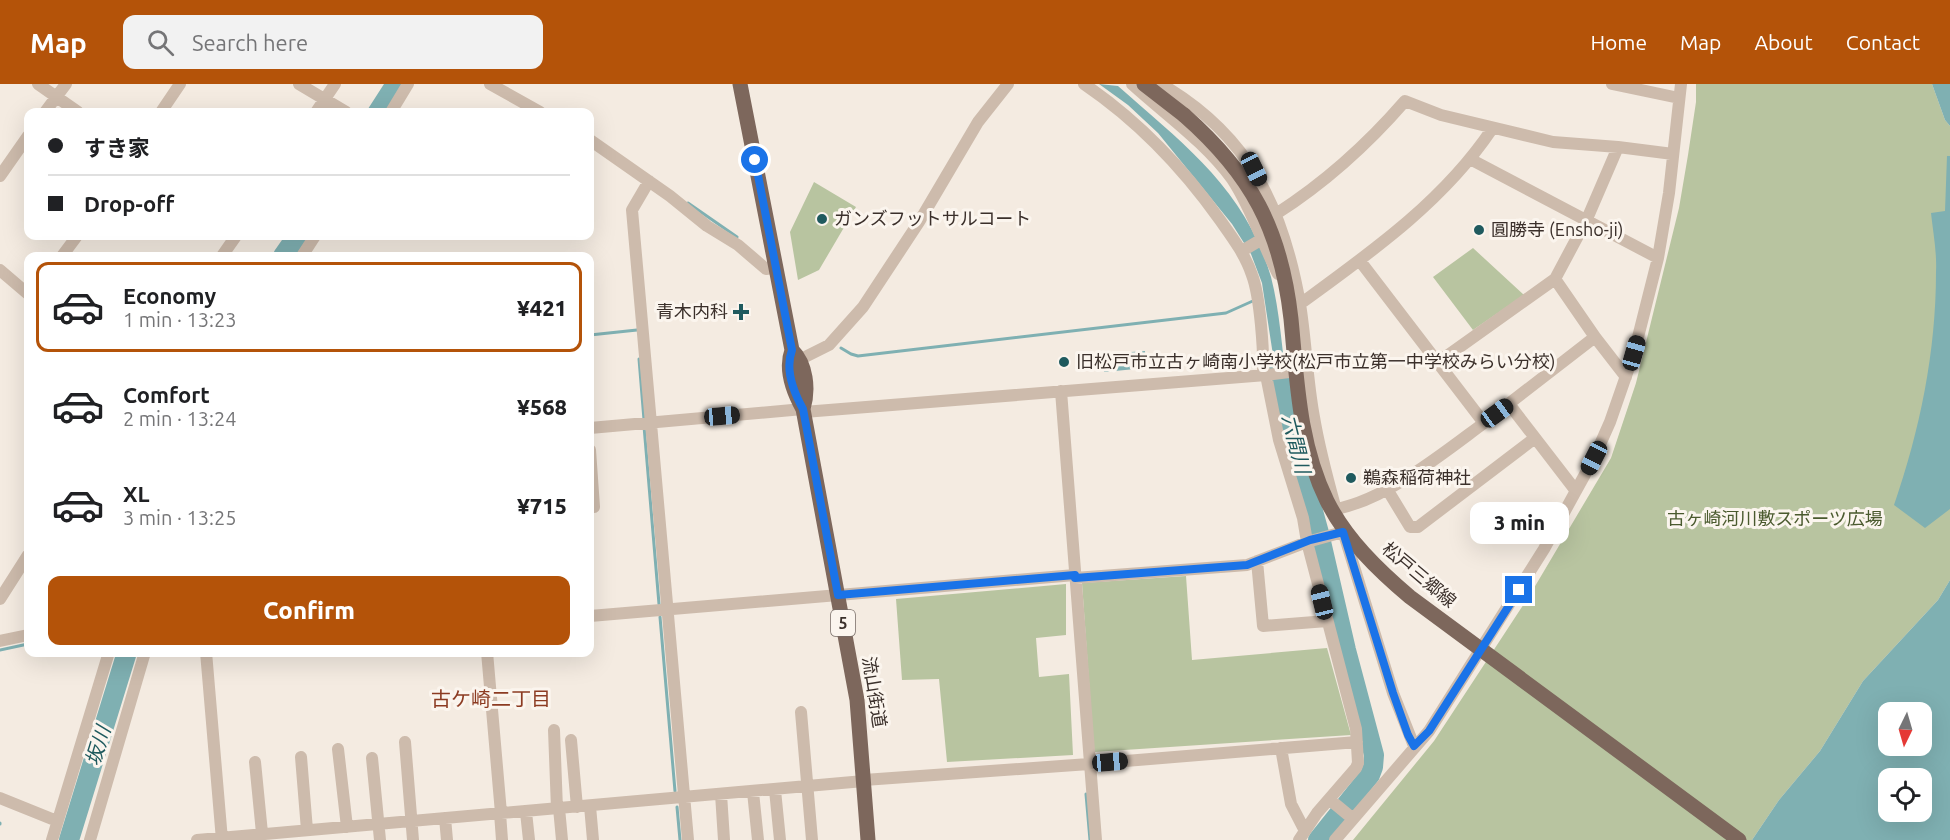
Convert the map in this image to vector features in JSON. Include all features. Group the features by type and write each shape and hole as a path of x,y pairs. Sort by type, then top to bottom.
{"main road":[{"name":"流山街道","path":"740,84 777,267 807,395 803,410 857,700 868,840"},
{"name":"松戸三郷線","path":"1144,84 1185,115 1238,169 1261,208 1278,249 1288,297 1302,422 1308,450 1327,502 1350,537 1368,558 1410,597 1739,840"}],"street":[{"path":"38,84 72,108"},
{"path":"48,108 66,84"},
{"path":"164,108 180,84"},
{"path":"299,84 340,108"},
{"path":"319,108 334,84"},
{"path":"393,108 408,84"},
{"path":"492,84 533,108"},
{"path":"796,354 829,345 863,307 919,222 978,122 1008,84"},
{"path":"1084,84 1111,104 1168,157 1205,200 1242,251 1253,276 1264,375 1279,440 1309,541 1326,621 1356,729 1358,763 1356,768 1302,835"},
{"path":"1132,84 1213,157 1242,195 1281,279 1299,299"},
{"path":"1161,84 1174,91 1226,133 1254,169 1276,214 1291,257 1299,299 1314,419 1340,533 1393,693 1414,746"},
{"path":"1612,84 1635,86 1679,98"},
{"path":"1335,840 1429,731 1519,590 1576,491 1610,422 1643,323 1658,258 1669,193 1680,84"},
{"path":"1276,214 1318,187 1364,146 1405,101 1441,115 1553,142 1673,154"},
{"path":"1299,299 1360,261 1402,228 1470,159 1492,129"},
{"path":"0,176 24,142"},
{"path":"594,143 649,181 707,226 738,245 766,269 777,267"},
{"path":"1436,360 1447,356 1555,279 1587,219 1618,147"},
{"path":"1470,159 1658,258"},
{"path":"649,181 632,210 688,840"},
{"path":"1242,251 1281,229"},
{"path":"1360,261 1484,423"},
{"path":"0,270 24,291"},
{"path":"1555,279 1626,377"},
{"path":"1336,509 1358,504 1429,463 1595,337"},
{"path":"594,428 1264,375 1307,369"},
{"path":"1061,391 1096,840"},
{"path":"1509,404 1576,491"},
{"path":"1387,489 1410,527 1418,527 1535,438"},
{"path":"594,616 1075,576 1247,565 1309,541 1340,533"},
{"path":"0,599 24,561"},
{"path":"1257,561 1263,626 1326,621"},
{"path":"0,641 24,636"},
{"path":"52,840 106,657"},
{"path":"90,840 145,657"},
{"path":"206,657 222,838"},
{"path":"487,657 502,840"},
{"path":"801,712 812,840"},
{"path":"554,730 562,840"},
{"path":"571,740 577,807"},
{"path":"405,742 413,840"},
{"path":"196,840 309,833 378,824 753,792 864,780 1357,742"},
{"path":"1281,748 1291,804 1302,835"},
{"path":"338,749 347,827"},
{"path":"301,757 309,833"},
{"path":"372,758 380,840"},
{"path":"255,762 270,836"},
{"path":"775,790 780,840"},
{"path":"753,792 758,840"},
{"path":"721,794 724,840"},
{"path":"0,798 57,821"},
{"path":"1329,799 1352,819"},
{"path":"590,806 593,840"},
{"path":"526,812 529,840"},
{"path":"445,818 447,840"}],"green space":[{"name":"古ヶ崎河川敷スポーツ広場","path":"1696,84 1932,84 1945,120 1950,126 1950,580 1938,600 1863,681 1820,751 1779,800 1752,840 1353,840 1434,741 1531,593 1611,458 1636,383 1679,208 1696,102"},
{"name":"ガンズフットサルコート","path":"814,182 856,207 819,270 798,280 790,232"},
{"path":"1473,248 1524,295 1473,330 1433,277"},
{"path":"1186,576 1192,660 1327,648 1351,735 1094,752 1082,583"},
{"path":"1066,584 1066,635 1036,638 1039,677 1069,674 1073,755 947,762 939,679 902,680 896,599"}],"water":[{"path":"384,84 404,84 389,108 369,108"},
{"path":"1099,84 1118,86 1188,148 1228,193 1245,218 1260,246 1271,277 1279,317 1287,386 1278,388 1262,283 1251,254 1232,224 1158,133 1128,105"},
{"path":"1932,84 1950,84 1950,126 1945,120"},
{"path":"1947,156 1950,156 1950,509 1925,528 1894,505 1912,448 1930,361 1936,265 1931,213 1945,211"},
{"path":"1145,351 1146,368 1104,372 1103,354"},
{"path":"1950,580 1950,840 1752,840 1779,800 1820,751 1863,681 1938,600"}],"waterway":[{"path":"688,203 737,237"},
{"name":"坂川","path":"286,252 294,240"},
{"path":"841,348 858,356 1226,313 1255,300"},
{"path":"594,335 637,330"},
{"path":"639,359 644,420"},
{"name":"六間川","path":"1278,360 1294,442 1374,755 1370,775 1318,840"},
{"path":"644,426 659,604"},
{"path":"660,617 675,791"},
{"path":"0,650 24,645"},
{"name":"坂川","path":"69,840 125,657"},
{"path":"1086,794 1090,840"},
{"path":"677,807 680,840"}],"place":[{"name":"ガンズフットサルコート","path":"822,219"},
{"name":"圓勝寺 (Ensho-ji)","path":"1479,230"},
{"name":"青木内科","path":"741,312"},
{"name":"旧松戸市立古ヶ崎南小学校(松戸市立第一中学校みらい分校)","path":"1064,362"},
{"name":"鵜森稲荷神社","path":"1351,478"}],"district":[{"name":"古ケ崎二丁目","path":"491,699"}],"route":[{"path":"755,160 792,350 788,361 795,395 803,409 838,595 1075,575 1075,578 1247,565 1310,540 1343,532 1393,693 1414,746 1429,731 1519,590"}]}
